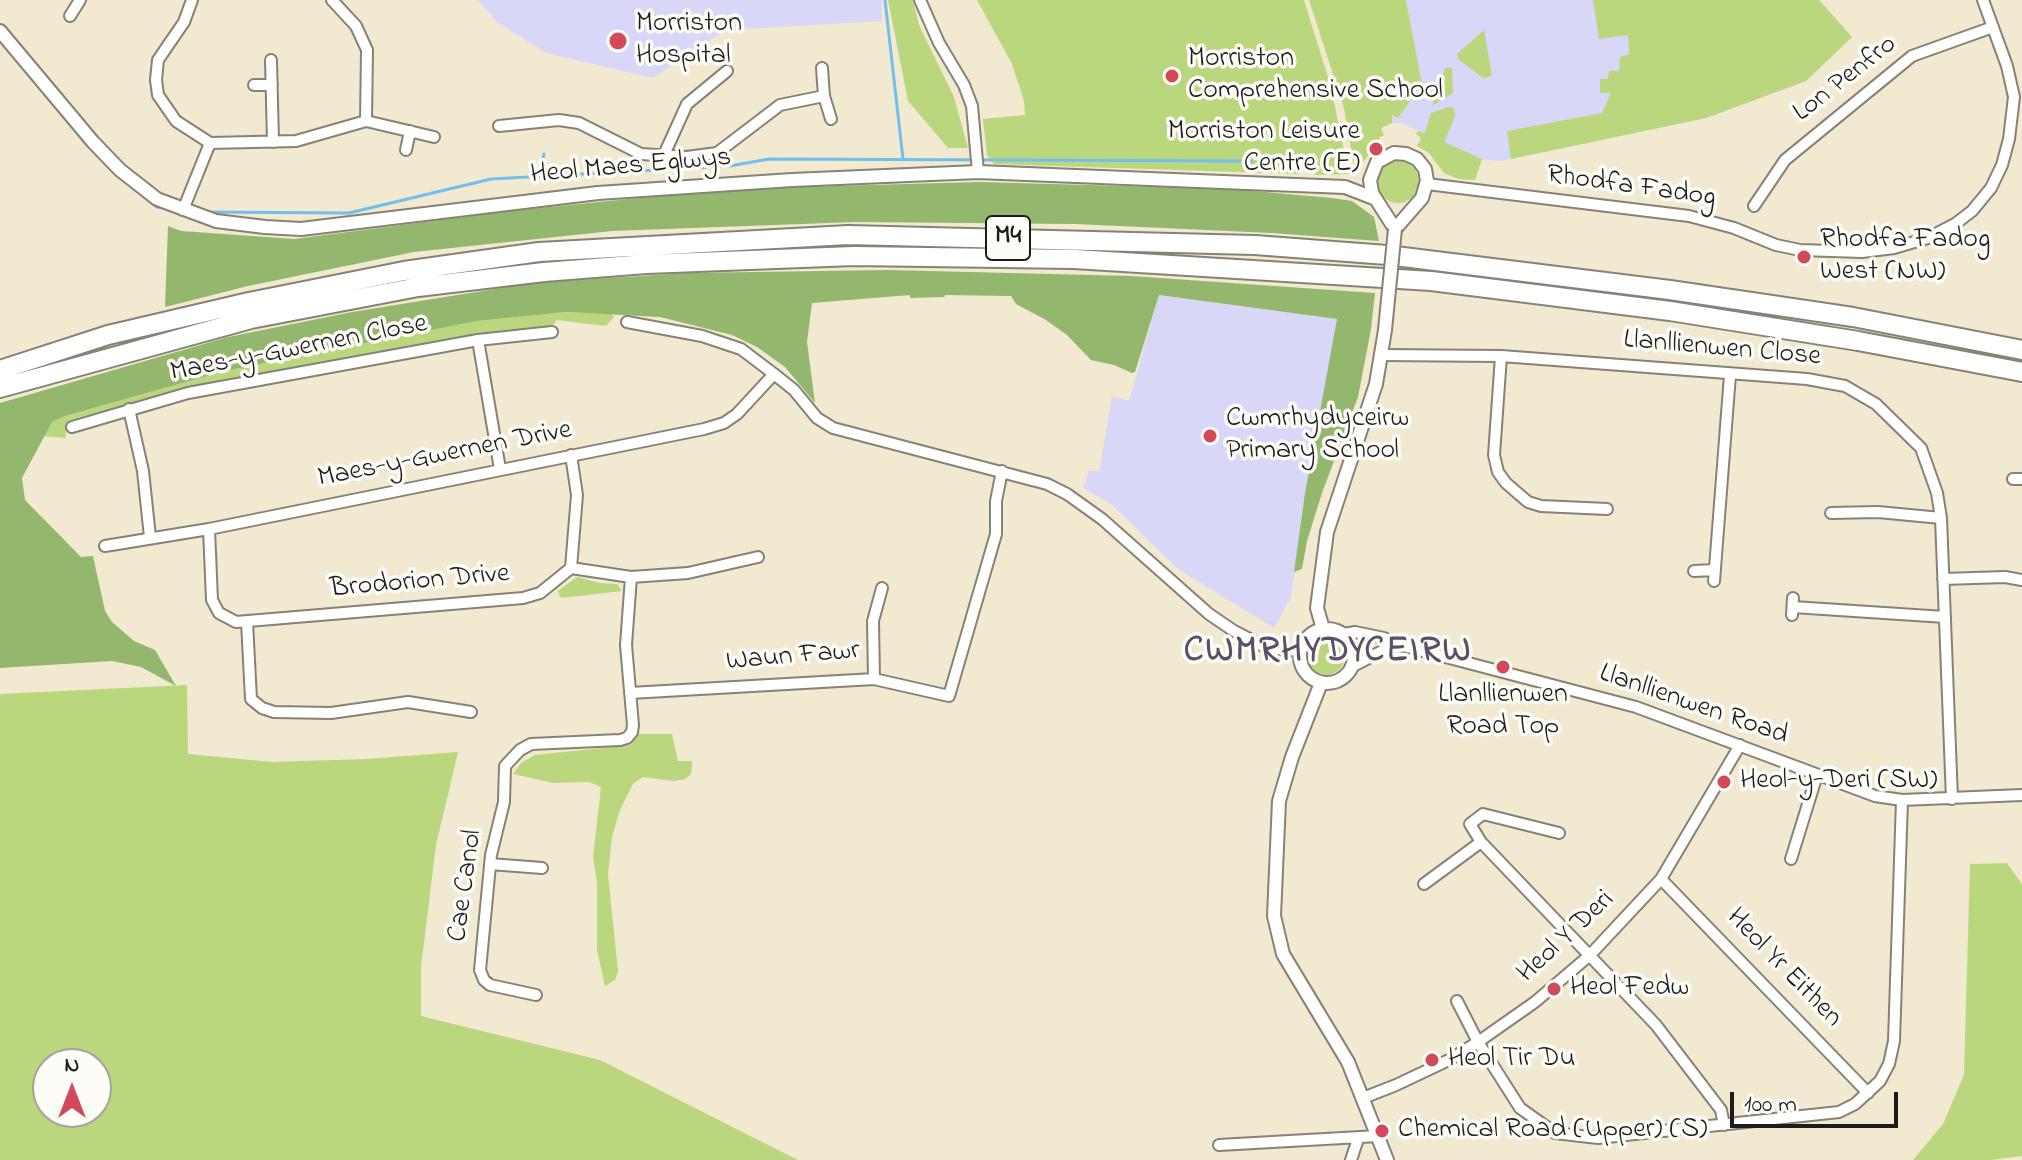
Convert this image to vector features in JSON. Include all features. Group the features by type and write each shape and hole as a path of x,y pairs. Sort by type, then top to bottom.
{"highway":[{"name":"M4","path":"0,370 108,335 249,302 404,271 539,252 848,235 1240,245 1387,255 1670,290 1853,317 2022,350"},
{"name":"M4","path":"0,388 251,319 418,287 646,264 854,256 1074,259 1431,281 1686,313 2022,372"}],"street":[{"path":"70,16 80,0"},
{"path":"192,0 184,22 158,60 156,80 158,95 176,121 210,143 296,141 366,121 434,137"},
{"path":"332,0 356,26 367,50 366,121"},
{"path":"920,0 972,106 978,172"},
{"name":"Rhodfa Fadog","path":"1427,184 1689,216 1800,250 1862,252 1894,248 1928,238 1972,211 1991,188 2009,139 2018,98 1983,0"},
{"name":"Lon Penfro","path":"1754,206 1785,160 1912,56 1993,27"},
{"name":"Heol Maes Eglwys","path":"0,31 120,170 157,199 216,221 301,229 598,193 978,172 1345,187 1399,210 1412,207"},
{"path":"271,60 273,142"},
{"path":"822,68 824,96 831,119"},
{"path":"663,157 687,104 727,71"},
{"path":"254,85 272,85"},
{"path":"499,126 559,120 579,123 641,154 663,157 717,153 780,105 824,96"},
{"path":"406,150 410,131"},
{"path":"183,210 210,143"},
{"name":"Heol Maes Eglwys","path":"1345,187 1371,174 1382,158 1400,153 1412,156 1421,164 1427,175 1427,184"},
{"path":"1371,174 1370,187 1395,229"},
{"path":"1323,629 1317,608 1327,532 1376,384 1382,355 1395,229 1422,198 1427,184"},
{"path":"627,322 665,327 719,341 757,359 794,390 817,418 833,428 1047,484 1102,519 1209,614 1234,631 1267,648 1300,651"},
{"name":"Maes-y-Gwernen Close","path":"72,427 188,393 478,340 552,332"},
{"path":"478,340 500,469"},
{"name":"Llanllienwen Close","path":"1382,355 1501,356 1807,379 1845,386 1876,404 1921,448 1937,493 1941,518 1952,799"},
{"path":"1501,356 1494,455 1498,472 1528,502 1541,506 1608,508"},
{"name":"Maes-y-Gwernen Drive","path":"105,546 209,529 704,429 724,423 748,405 774,374"},
{"path":"1694,571 1714,575 1730,375"},
{"path":"129,409 143,471 150,537"},
{"path":"571,455 577,495 571,568 631,577 688,573 758,557"},
{"path":"874,679 949,696 996,534 996,501 1002,471"},
{"path":"1831,513 1878,508 1941,518"},
{"path":"209,529 215,606 224,618 247,622 251,699 262,708 274,712 331,713 408,702 471,712"},
{"name":"Brodorion Drive","path":"247,622 523,598 540,593 571,568"},
{"path":"630,693 626,645 631,577"},
{"path":"1943,579 2005,577 2022,580"},
{"name":"Waun Fawr","path":"630,693 874,679 873,621 882,588"},
{"path":"1793,607 1945,617"},
{"path":"1323,629 1334,629 1344,634 1351,642 1354,653 1353,666 1346,677 1334,683 1321,683 1304,671 1300,662 1300,651 1308,636 1323,629"},
{"name":"Llanllienwen Road","path":"1344,634 1355,632 1384,638 1396,644 1636,707 1875,796 1902,800 2022,795"},
{"path":"1353,666 1396,644"},
{"path":"1321,683 1292,757 1279,801 1274,916 1283,954 1348,1062 1387,1160"},
{"name":"Cae Canol","path":"536,995 498,988 484,980 482,975 490,864 504,802 505,766 520,750 531,744 627,738 633,725 630,693"},
{"name":"Heol Y Deri","path":"1363,1098 1451,1059 1478,1042 1535,1002 1590,955 1661,879 1740,745"},
{"path":"1791,859 1817,775"},
{"path":"1457,1001 1478,1042 1520,1108 1538,1124 1555,1133 1598,1138 1839,1112 1880,1081 1889,1064 1894,1041 1902,800"},
{"path":"1559,833 1483,814 1470,824 1481,842 1656,1025 1721,1110 1724,1125"},
{"path":"1424,884 1481,842"},
{"path":"490,864 542,868"},
{"name":"Heol Yr Eithen","path":"1661,879 1868,1093"},
{"path":"1219,1145 1378,1136"},
{"path":"1351,1160 1358,1139"}],"shaded area":[{"name":"Morriston Hospital","path":"478,0 882,0 882,21 726,30 653,78 546,53 497,22"},
{"name":"Morriston Comprehensive School","path":"1406,0 1819,0 1852,37 1806,81 1706,118 1500,161 1478,159 1402,123 1392,123 1392,114 1398,118 1422,84"},
{"name":"Cwmrhydyceirw Primary School","path":"1159,295 1338,319 1305,493 1291,597 1274,628 1178,569 1111,504 1083,488 1089,471 1099,471 1112,396 1129,401"}],"green space":[{"path":"888,0 913,0 919,25 954,97 968,148 948,148 908,101"},
{"name":"Morriston Comprehensive School","path":"977,0 1304,0 1331,87 1344,151 1347,152 1349,174 1315,175 1315,153 1308,154 1300,174 994,164 987,155 983,119 1025,115 1024,101 1012,64"},
{"path":"1309,0 1406,0 1422,84 1398,118 1392,115 1392,123 1381,128 1384,135 1355,172 1344,108"},
{"path":"1593,0 1819,0 1852,37 1806,81 1706,118 1511,159 1507,131 1602,113 1611,93 1600,93 1600,79 1608,79 1609,71 1619,71 1620,57 1629,54 1628,35 1599,39"},
{"path":"1484,30 1492,76 1483,78 1458,59 1457,54"},
{"path":"1452,67 1453,93 1432,106 1445,68"},
{"path":"1454,108 1455,117 1444,142 1482,159 1475,180 1458,179 1444,173 1429,153 1417,146 1421,138 1416,134 1418,131 1425,133 1431,113"},
{"path":"1398,161 1413,167 1419,182 1413,197 1398,203 1383,197 1377,182 1383,167"},
{"path":"979,182 1232,189 1332,198 1352,201 1374,217 1379,241 1075,224 855,222 612,231 414,252 248,286 165,307 168,226 181,231 294,239 509,211 728,189"},
{"path":"888,270 1131,276 1375,293 1358,397 1322,493 1302,569 1294,572 1337,319 1159,295 1135,372 1132,373 1091,360 1067,335 1016,304 1011,296 910,298 910,295 812,303 807,342 815,403 785,367 757,347 732,335 660,317 566,312 477,321 225,371 52,422 22,478 25,500 81,557 93,556 105,611 112,622 134,641 155,650 176,686 141,667 112,661 0,668 0,403 228,337 352,312 532,283 686,273"},
{"path":"566,312 611,314 614,317 606,326 557,320 553,325 452,340 178,391 69,420 65,438 43,436 52,422 65,416 225,371 477,321"},
{"path":"577,577 617,584 622,591 561,598 558,591"},
{"path":"1326,637 1340,642 1345,656 1340,670 1326,675 1312,670 1307,656 1312,642"},
{"path":"187,685 188,754 272,762 458,752 436,845 421,967 421,1016 600,1060 798,1160 0,1160 0,694"},
{"path":"638,734 672,734 678,761 692,761 692,767 691,774 685,779 674,781 643,777 633,784 620,810 612,837 608,874 618,971 615,980 605,986 597,950 597,882 593,857 601,787 589,782 553,783 513,774 521,763 535,755 631,745"},
{"path":"2007,863 2022,884 2022,1156 1990,1160 1913,1160 1943,1124 1964,1075 1970,864"}],"waterway":[{"path":"885,0 903,159"},
{"path":"540,176 544,154"},
{"path":"204,212 349,213 491,179 730,166 769,159 1252,161"},
{"path":"151,202 165,208"}],"place":[{"name":"Morriston Hospital","path":"618,41"},
{"name":"Morriston Comprehensive School","path":"1172,76"},
{"name":"Morriston Leisure Centre (E)","path":"1376,149"},
{"name":"Rhodfa Fadog West (NW)","path":"1804,257"},
{"name":"Cwmrhydyceirw Primary School","path":"1210,436"},
{"name":"Llanllienwen Road Top","path":"1503,667"},
{"name":"Heol-y-Deri (SW)","path":"1724,782"},
{"name":"Heol Fedw","path":"1554,989"},
{"name":"Heol Tir Du","path":"1432,1060"},
{"name":"Chemical Road (Upper) (S)","path":"1382,1131"}],"district":[{"name":"CWMRHYDYCEIRW","path":"1328,654"}]}
